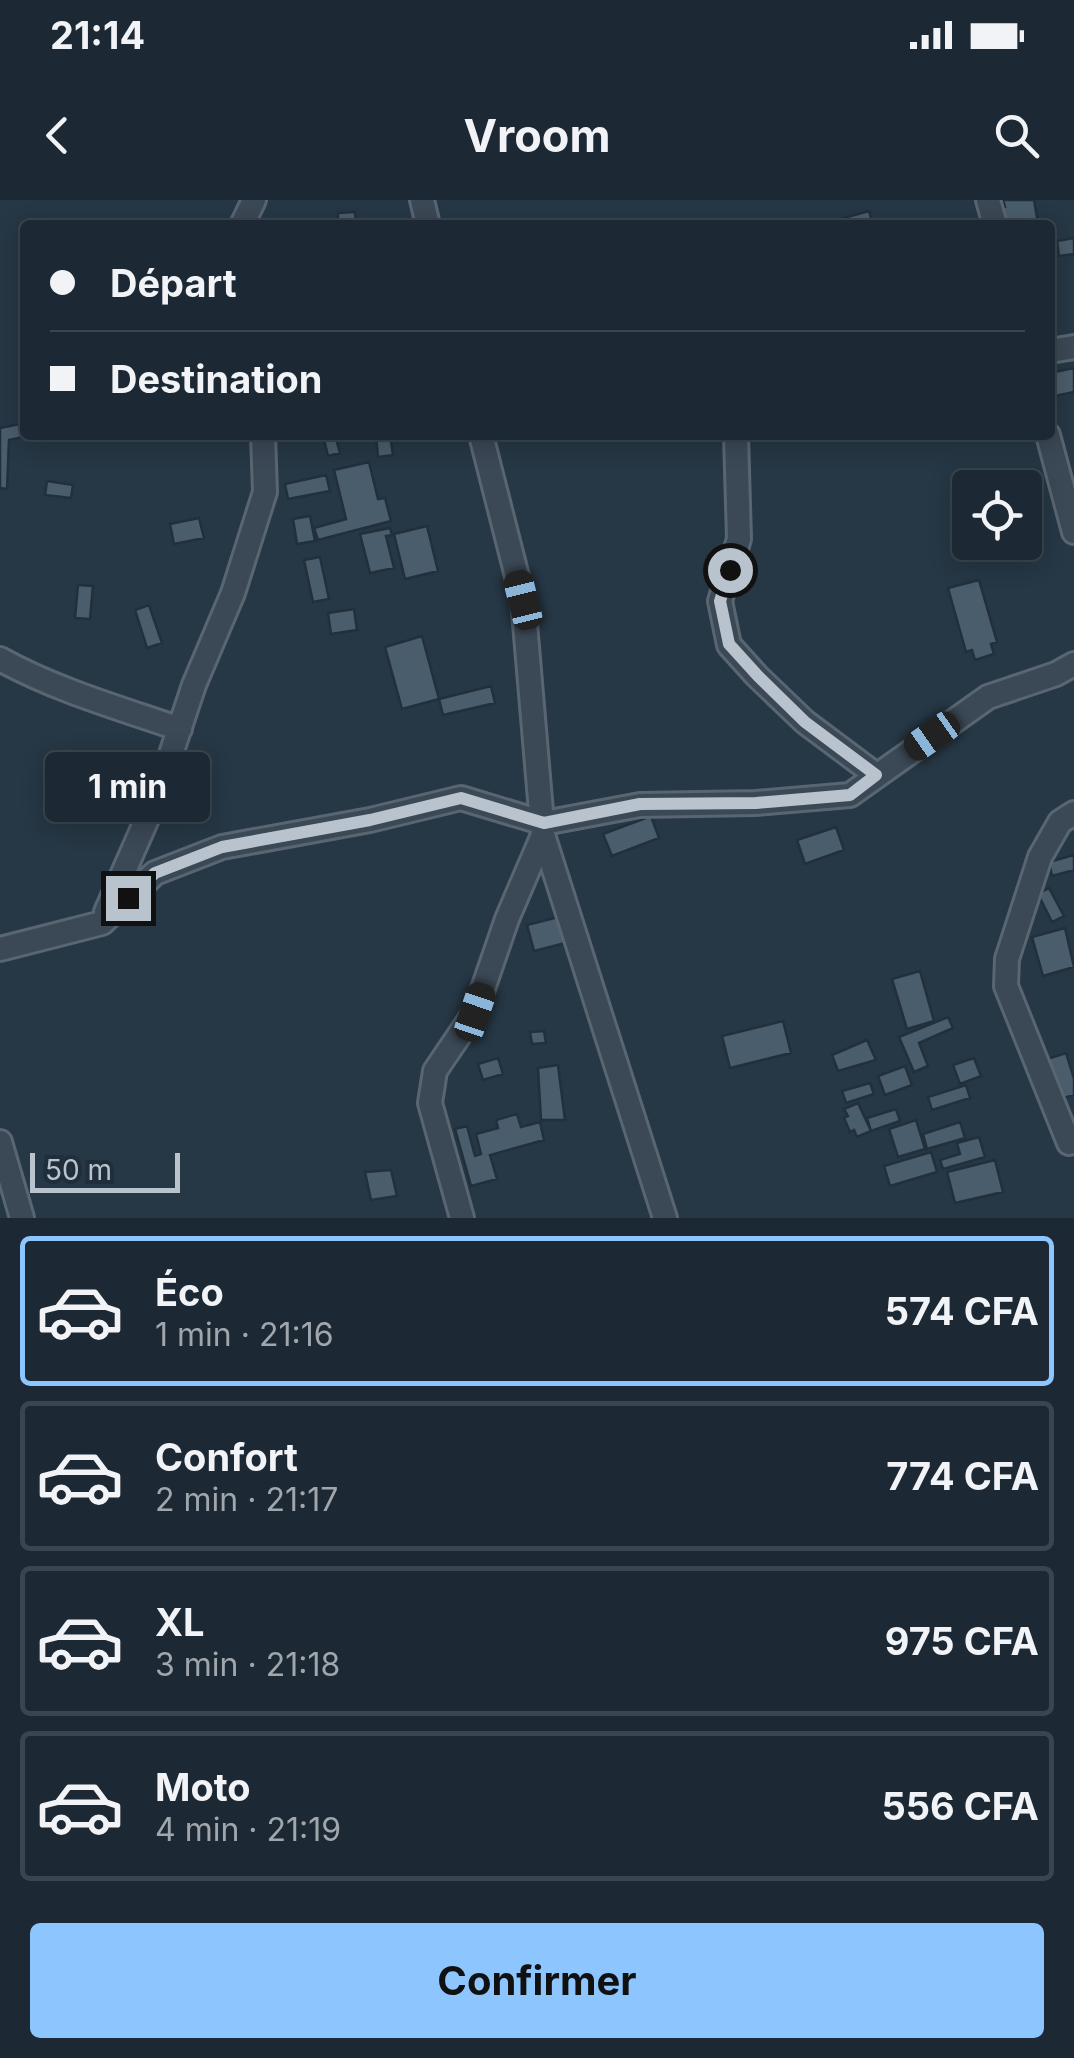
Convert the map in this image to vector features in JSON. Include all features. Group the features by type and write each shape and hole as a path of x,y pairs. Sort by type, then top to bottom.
{"street":[{"path":"102,923 157,796 194,685 233,593 265,492 264,440"},
{"path":"482,440 523,600 544,829 665,1218"},
{"path":"736,440 739,539 720,601 729,644 805,722 876,775"},
{"path":"1049,440 1074,532"},
{"path":"0,659 30,676 180,729"},
{"path":"0,949 102,923 155,873 222,847 370,820 461,798 544,829 640,804 756,803 850,795 988,696 1056,674 1074,664"},
{"path":"1069,1142 1006,986 1007,960 1040,857 1060,822 1074,813"},
{"path":"462,1218 430,1103 435,1071 475,1012 544,829"},
{"path":"0,1142 22,1218"}],"building":[{"path":"1003,200 1034,200 1037,220 1002,220 999,208 1005,207"},
{"path":"869,211 872,220 837,220"},
{"path":"355,212 356,220 338,220 338,213"},
{"path":"1074,238 1074,254 1059,256 1057,241"},
{"path":"1074,368 1074,392 1055,396 1055,372"},
{"path":"20,424 20,438 9,440 7,489 0,488 0,428"},
{"path":"324,440 336,440 340,453 328,456"},
{"path":"376,440 391,440 393,455 378,457"},
{"path":"369,462 378,499 385,498 391,521 318,540 314,528 346,519 334,470"},
{"path":"326,475 330,491 288,499 285,484"},
{"path":"47,481 73,485 71,498 45,495"},
{"path":"310,516 315,541 297,544 293,519"},
{"path":"199,518 204,538 174,544 170,524"},
{"path":"427,526 438,571 405,579 394,534"},
{"path":"390,528 392,535 386,536 394,568 370,573 360,534"},
{"path":"320,557 329,599 313,602 304,560"},
{"path":"979,580 997,642 991,644 994,654 975,660 972,650 966,652 948,588"},
{"path":"78,585 93,586 90,619 75,618"},
{"path":"149,605 162,643 147,648 135,610"},
{"path":"354,609 357,630 331,634 328,613"},
{"path":"422,636 439,699 402,709 385,647"},
{"path":"491,686 495,703 443,715 439,699"},
{"path":"651,816 659,838 612,856 603,834"},
{"path":"836,827 844,850 805,864 797,840"},
{"path":"1074,855 1074,870 1052,876 1049,862"},
{"path":"1049,888 1064,916 1052,922 1038,894"},
{"path":"574,913 581,939 534,951 527,925"},
{"path":"1065,928 1074,967 1043,976 1032,937"},
{"path":"920,971 934,1021 907,1029 892,979"},
{"path":"948,1017 953,1028 919,1043 928,1066 914,1072 899,1037"},
{"path":"783,1021 791,1053 730,1068 722,1036"},
{"path":"544,1031 546,1043 532,1044 530,1032"},
{"path":"867,1040 876,1060 838,1071 832,1055"},
{"path":"1066,1053 1074,1095 1060,1099 1047,1059"},
{"path":"498,1058 503,1074 483,1080 478,1064"},
{"path":"974,1058 981,1076 960,1084 953,1065"},
{"path":"558,1065 565,1120 541,1120 538,1068"},
{"path":"905,1066 912,1085 885,1095 878,1076"},
{"path":"870,1083 874,1094 846,1103 842,1091"},
{"path":"966,1085 970,1098 932,1110 928,1097"},
{"path":"858,1103 871,1131 857,1137 854,1130 850,1132 844,1109"},
{"path":"896,1109 900,1121 871,1131 867,1118"},
{"path":"517,1114 521,1127 540,1122 544,1140 490,1155 497,1179 471,1186 455,1129 467,1126 475,1156 481,1154 476,1134 498,1128 496,1120"},
{"path":"916,1120 925,1149 898,1157 889,1129"},
{"path":"960,1122 965,1138 927,1149 923,1134"},
{"path":"979,1137 985,1157 943,1169 940,1160 960,1154 957,1143"},
{"path":"931,1152 937,1172 890,1186 884,1166"},
{"path":"995,1160 1003,1192 955,1203 947,1172"},
{"path":"391,1170 397,1196 371,1200 365,1172"}],"route":[{"path":"128,898 155,873 222,847 370,820 461,798 544,823 640,804 756,803 850,795 876,775 805,722 729,644 720,601 730,570"}]}
